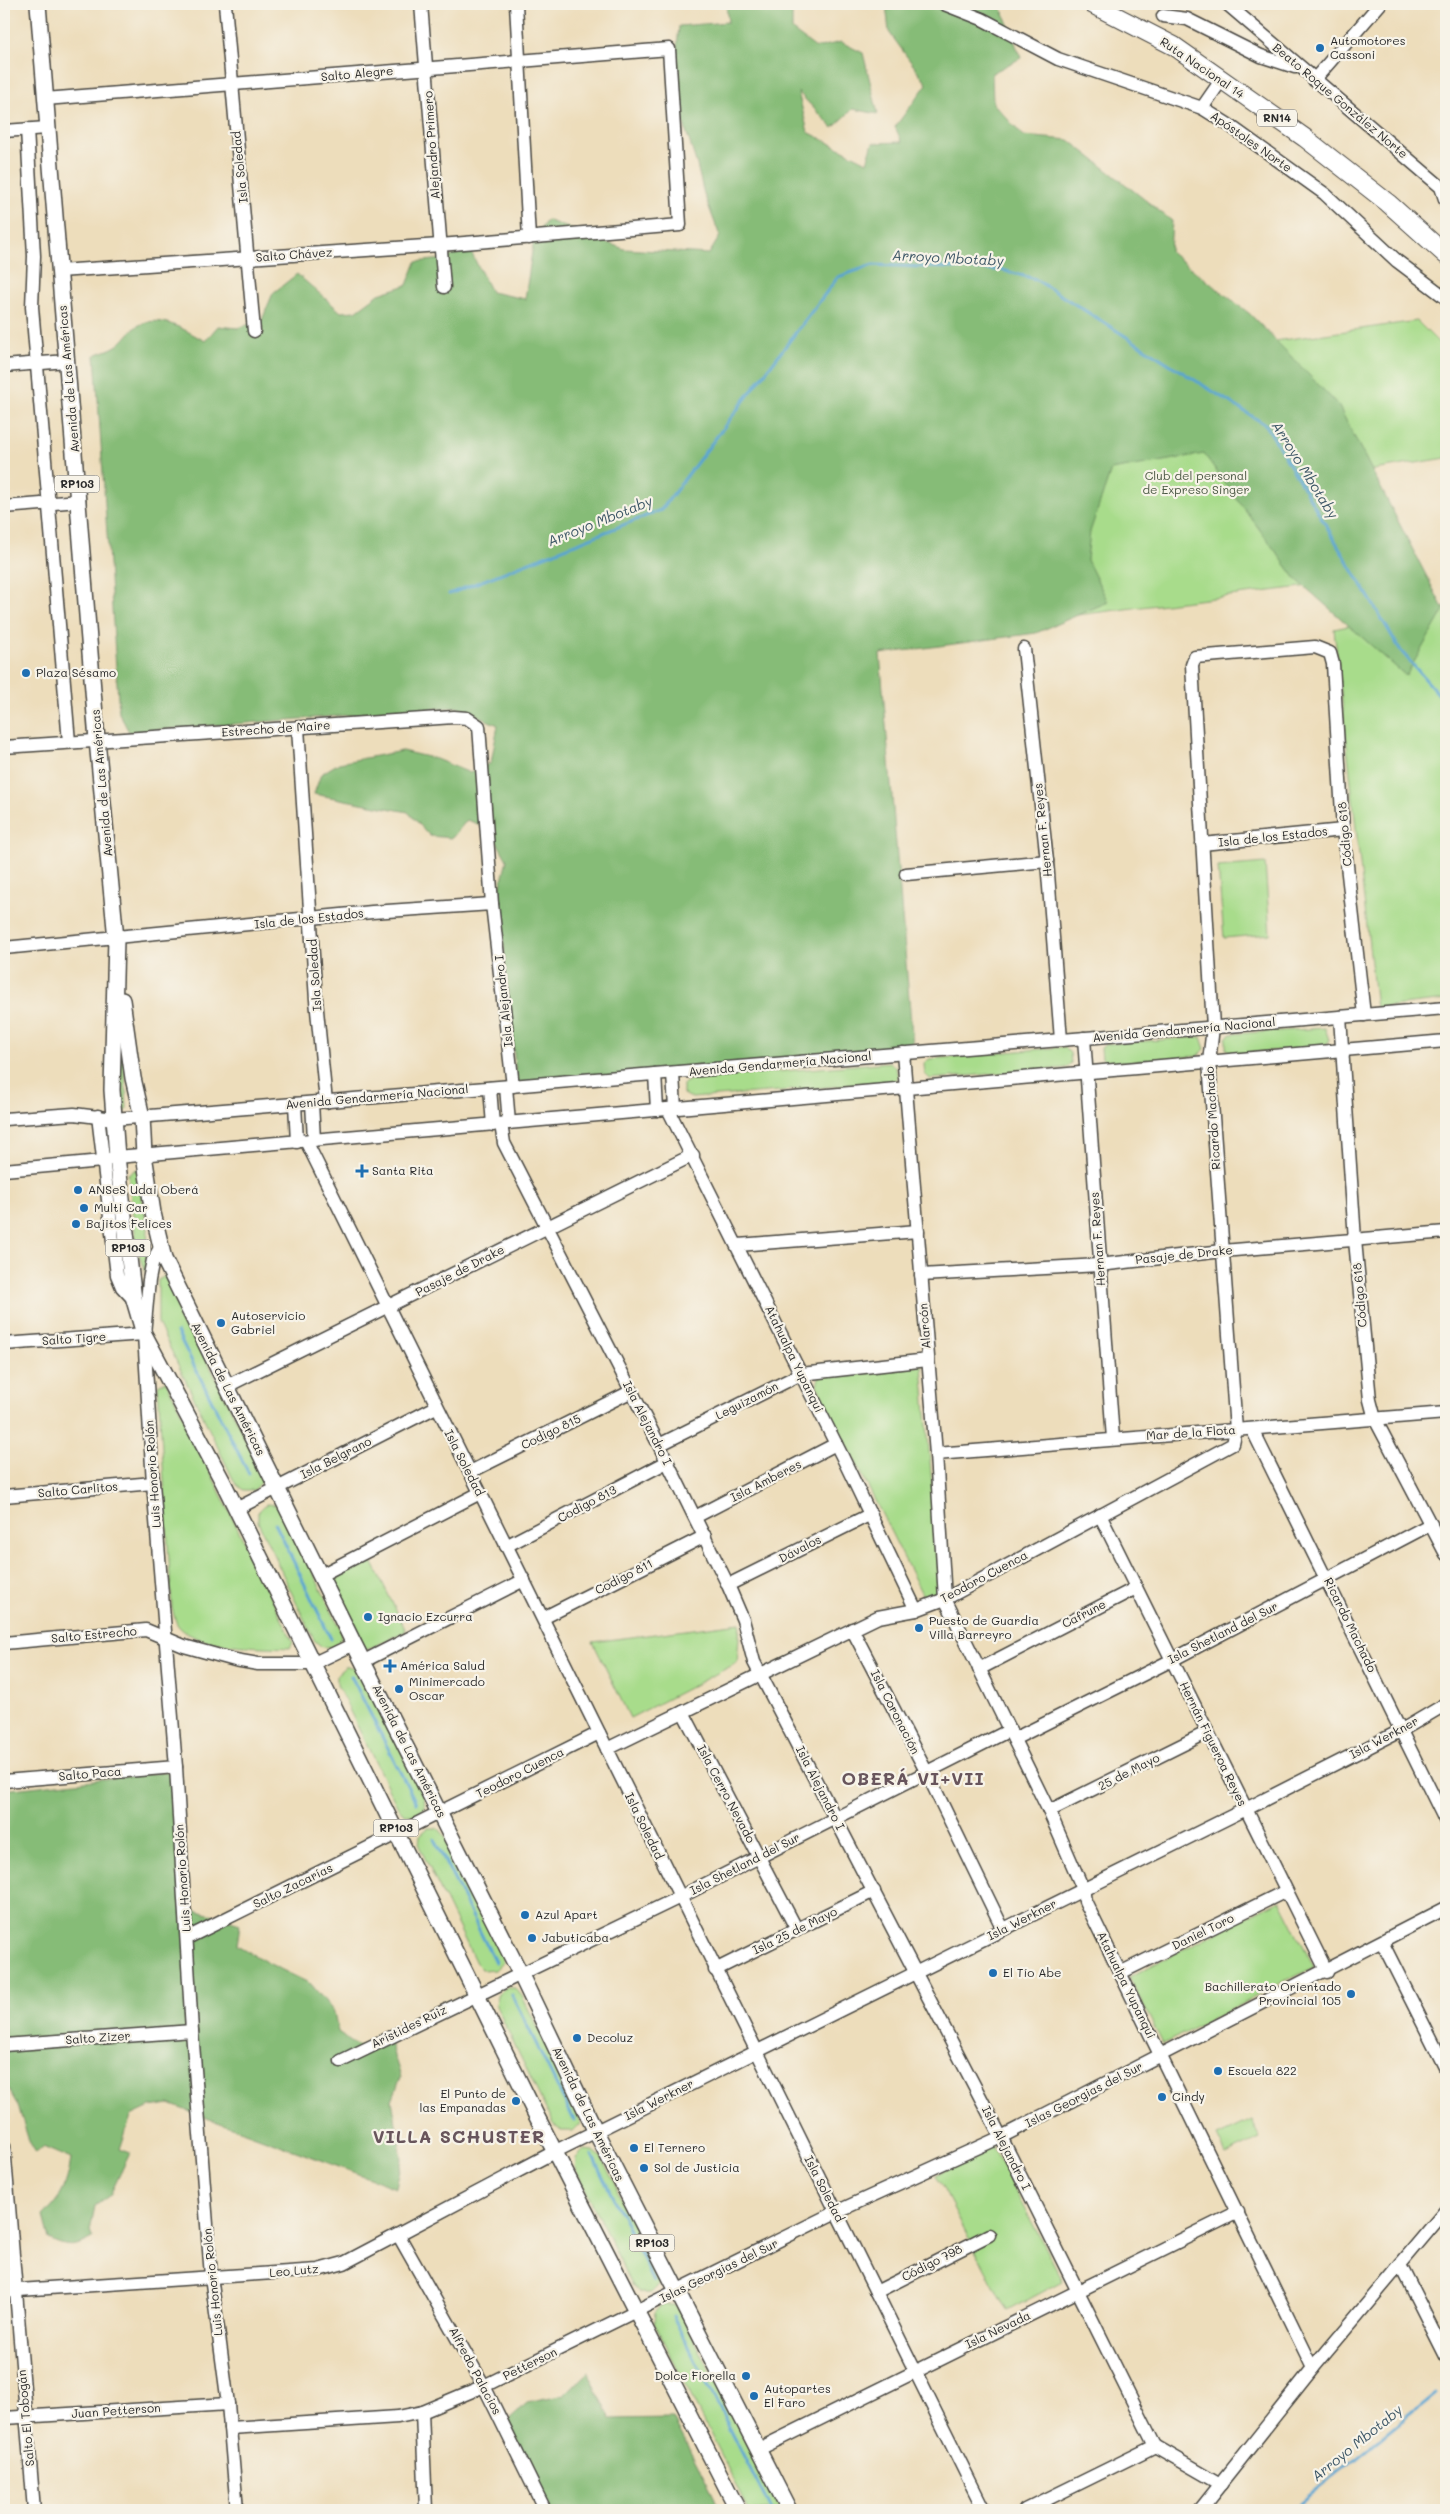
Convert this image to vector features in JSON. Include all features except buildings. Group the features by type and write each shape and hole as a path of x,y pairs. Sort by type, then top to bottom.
{"highway":[{"name":"Ruta Nacional 14","path":"1092,4 1174,46 1222,79 1305,138 1388,202 1446,255"}],"main road":[{"name":"Avenida de Las Américas","path":"38,4 97,740 116,939 112,1053 114,1119 110,1159 134,1300 144,1334 165,1370 236,1509 636,2312 738,2510"},
{"name":"Avenida de Las Américas","path":"116,964 133,1078 142,1117 144,1155 160,1248 354,1644 520,1973 596,2132 790,2510"}],"street":[{"name":"Isla Soledad","path":"226,4 231,85 249,258 254,331"},
{"name":"Alejandro Primero","path":"421,4 444,287"},
{"path":"516,4 529,238"},
{"name":"Apóstoles Norte","path":"944,4 982,19 1058,59 1202,108 1229,125 1325,194 1396,262 1446,298"},
{"name":"Beato Roque González Norte","path":"1227,4 1314,80 1444,184 1446,202"},
{"path":"1314,80 1380,4"},
{"path":"1163,16 1187,19 1261,56 1302,69"},
{"name":"Salto Alegre","path":"45,99 669,49 680,225"},
{"path":"1202,108 1222,79"},
{"path":"4,131 47,128"},
{"path":"27,129 34,256 32,307 69,742"},
{"name":"Salto Chávez","path":"60,271 440,245 680,225"},
{"path":"4,366 67,361"},
{"path":"4,507 79,501"},
{"name":"Código 618","path":"1195,657 1315,647 1330,653 1333,664 1343,830 1364,1015"},
{"name":"Hernan F. Reyes","path":"1024,649 1046,861 1061,1040"},
{"name":"Ricardo Machado","path":"1195,657 1192,665 1214,1027 1209,1062 1236,1430"},
{"name":"Estrecho de Maire","path":"4,747 454,717"},
{"name":"Isla Alejandro I","path":"454,717 467,718 479,726 509,1086 501,1124 504,1143 632,1391 728,1585 743,1620 754,1662 1001,2138 1154,2446"},
{"name":"Isla Soledad","path":"298,728 326,1102"},
{"name":"Isla de los Estados","path":"1202,844 1343,830"},
{"path":"906,874 1046,861"},
{"name":"Isla de los Estados","path":"4,948 116,939 311,918 493,910"},
{"name":"Avenida Gendarmería Nacional","path":"4,1119 74,1114 114,1119 142,1117 1446,1008"},
{"name":"Código 618","path":"1340,1017 1355,1240 1370,1400 1376,1419 1446,1554"},
{"name":"Hernan F. Reyes","path":"1084,1038 1113,1440"},
{"path":"4,1170 144,1155 1087,1074 1446,1041"},
{"name":"Alarcón","path":"903,1053 936,1454 945,1599"},
{"path":"667,1109 673,1073"},
{"path":"655,1074 667,1109"},
{"path":"490,1088 501,1124"},
{"path":"305,1141 312,1103"},
{"path":"295,1104 305,1141"},
{"name":"Atahualpa Yupanqui","path":"667,1109 693,1155 738,1245 871,1514 916,1610"},
{"path":"98,1116 110,1159"},
{"name":"Isla Soledad","path":"305,1141 436,1407 543,1618 678,1898 984,2510"},
{"name":"Pasaje de Drake","path":"227,1386 693,1155"},
{"path":"738,1245 918,1231"},
{"name":"Pasaje de Drake","path":"922,1275 1099,1265 1223,1251 1446,1232"},
{"name":"Luis Honorio Rolón","path":"160,1248 151,1270 144,1334 153,1483 176,1767 192,2031 211,2276 228,2404 237,2510"},
{"path":"134,1300 146,1314"},
{"name":"Salto Tigre","path":"4,1344 144,1334"},
{"name":"Leguizamón","path":"659,1445 801,1374 928,1360"},
{"name":"Codigo 815","path":"470,1472 632,1391"},
{"name":"Isla Belgrano","path":"236,1509 436,1407"},
{"name":"Mar de la Flota","path":"936,1454 1446,1413"},
{"name":"Ricardo Machado","path":"1252,1429 1446,1822"},
{"name":"Teodoro Cuenca","path":"607,1749 878,1617 916,1610 945,1599 1233,1444 1236,1430"},
{"name":"Isla Amberes","path":"695,1517 836,1444"},
{"name":"Codigo 813","path":"506,1546 667,1462"},
{"name":"Salto Carlitos","path":"4,1496 153,1483"},
{"path":"321,1574 480,1493"},
{"name":"Dávalos","path":"728,1585 871,1514"},
{"name":"Hernán Figueroa Reyes","path":"1100,1515 1326,1972"},
{"name":"Isla Shetland del Sur","path":"477,1993 678,1898 926,1773 1172,1660 1431,1524"},
{"name":"Codigo 811","path":"543,1618 704,1536"},
{"path":"364,1662 524,1580"},
{"name":"Cafrune","path":"979,1668 1136,1588"},
{"name":"Atahualpa Yupanqui","path":"945,1599 1049,1811 1083,1889 1085,1901 1313,2368"},
{"name":"Isla Coronación","path":"852,1629 1004,1929"},
{"name":"Salto Estrecho","path":"4,1643 146,1630 184,1646 235,1660 258,1664 312,1664 354,1644"},
{"name":"Isla Werkner","path":"556,2151 1246,1810 1402,1730 1446,1704"},
{"name":"Isla Cerro Nevado","path":"683,1712 797,1930"},
{"name":"25 de Mayo","path":"1049,1811 1208,1732"},
{"name":"Teodoro Cuenca","path":"399,1835 599,1733"},
{"name":"Salto Paca","path":"4,1781 176,1767"},
{"name":"Salto Zacarías","path":"187,1938 399,1835"},
{"name":"Daniel Toro","path":"1120,1973 1286,1891"},
{"name":"Isla 25 de Mayo","path":"715,1970 874,1892"},
{"name":"Islas Georgias del Sur","path":"636,2312 836,2212 1001,2138 1160,2055 1326,1972 1446,1908"},
{"path":"1382,1942 1446,2069"},
{"name":"Arístides Ruiz","path":"341,2061 477,1993"},
{"name":"Salto Zizer","path":"4,2045 192,2031"},
{"name":"Salto El Tobogán","path":"4,2146 10,2291 26,2416 34,2510"},
{"name":"Leo Lutz","path":"10,2291 318,2270 344,2263 399,2236 556,2151"},
{"path":"1200,2510 1313,2368 1400,2265 1442,2222 1446,2210"},
{"name":"Isla Nevada","path":"759,2449 1238,2212"},
{"name":"Código 798","path":"876,2292 989,2235"},
{"name":"Alfredo Palacios","path":"399,2236 484,2386 545,2510"},
{"path":"1400,2265 1446,2356"},
{"name":"Petterson","path":"422,2412 484,2386 636,2312"},
{"name":"Juan Petterson","path":"4,2418 228,2404"},
{"path":"230,2428 398,2417 422,2412 426,2510"},
{"path":"1025,2510 1154,2446 1221,2484"}],"green space":[{"path":"726,4 792,4 792,30 816,48 841,42 863,53 878,114 853,109 833,128 798,92 808,132 867,162 873,143 902,142 895,127 927,84 889,32 886,4 1000,4 1021,58 992,73 993,103 1023,136 1069,140 1172,221 1170,252 1250,314 1338,405 1444,610 1406,676 1296,579 1204,454 1111,470 1090,532 1087,560 1108,602 1036,633 880,654 913,1046 517,1088 499,893 507,860 489,828 467,820 452,838 430,836 408,812 314,794 321,774 339,763 402,751 436,759 470,773 491,763 498,725 457,707 129,732 119,713 95,355 116,346 136,327 153,321 171,324 205,341 218,326 238,328 262,320 273,293 297,274 341,312 356,311 379,294 407,285 416,262 443,259 470,250 491,292 525,299 534,238 547,220 624,249 709,254 720,236 704,194 682,118 674,78 679,26 728,22"},
{"name":"Club del personal de Expreso Singer","path":"1417,321 1446,350 1446,458 1313,480 1326,584 1021,622 1091,367"},
{"path":"1446,606 1446,1000 1376,1008 1334,629"},
{"path":"1265,863 1270,934 1224,938 1218,867"},
{"path":"1325,1028 1329,1040 1323,1047 1232,1054 1226,1049 1226,1038 1231,1034"},
{"path":"1201,1037 1205,1049 1198,1056 1107,1063 1102,1058 1101,1048 1106,1044"},
{"path":"123,1039 127,1109 122,1113 119,1067"},
{"path":"1064,1047 1070,1053 1071,1063 1066,1068 930,1079 925,1074 924,1064 929,1059"},
{"path":"890,1062 896,1068 898,1077 892,1082 692,1098 683,1094 683,1084 692,1079"},
{"path":"137,1169 148,1229 145,1273 137,1249 128,1174"},
{"path":"165,1276 177,1305 184,1313 261,1471 262,1482 254,1490 243,1490 235,1483 158,1323 158,1280"},
{"path":"922,1366 941,1592 924,1598 817,1385 820,1374"},
{"path":"166,1381 293,1642 290,1648 229,1645 213,1642 185,1632 177,1624 172,1609 158,1385"},
{"path":"266,1504 276,1505 284,1513 340,1628 341,1639 333,1647 322,1647 314,1640 258,1522 258,1512"},
{"path":"370,1557 406,1631 364,1651 328,1578"},
{"path":"740,1623 737,1663 630,1718 593,1642"},
{"path":"345,1667 356,1667 363,1675 424,1796 425,1807 417,1815 406,1815 398,1808 337,1685 337,1674"},
{"path":"175,1771 189,1908 240,1924 237,1945 311,1984 334,2012 338,2032 358,2046 390,2043 401,2077 392,2100 402,2159 396,2188 169,2104 150,2107 131,2116 120,2149 130,2153 110,2195 95,2206 90,2231 93,2238 81,2244 71,2246 61,2244 49,2239 43,2216 55,2203 63,2190 71,2159 43,2147 36,2153 29,2141 18,2106 4,2081 4,1790"},
{"path":"428,1828 438,1828 445,1836 502,1951 503,1962 495,1970 484,1971 476,1963 419,1846 420,1835"},
{"path":"1280,1900 1314,1967 1163,2044 1129,1977"},
{"path":"505,1988 515,1988 522,1996 579,2112 580,2123 572,2131 561,2131 553,2124 496,2006 497,1995"},
{"path":"1251,2120 1260,2139 1226,2155 1217,2136"},
{"path":"991,2145 1063,2281 1007,2311 936,2175"},
{"path":"584,2150 594,2151 602,2158 658,2274 659,2285 651,2293 640,2293 632,2286 575,2168 576,2158"},
{"path":"662,2305 673,2305 681,2313 781,2510 749,2510 654,2323 655,2313"},
{"path":"588,2372 611,2419 673,2418 721,2510 551,2510 507,2421 527,2403 564,2395"}],"waterway":[{"name":"Arroyo Mbotaby","path":"449,594 661,510 838,277 873,265 1002,270 1035,279 1266,425 1401,651 1446,703"},
{"path":"177,1332 249,1474"},
{"path":"275,1523 331,1639"},
{"path":"351,1676 416,1803"},
{"path":"434,1839 495,1962"},
{"path":"512,1995 574,2120"},
{"path":"592,2155 654,2281"},
{"path":"673,2316 771,2510"},
{"name":"Arroyo Mbotaby","path":"1292,2510 1436,2393"}],"place":[{"name":"Automotores Cassoni","path":"1320,48"},
{"name":"Plaza Sésamo","path":"26,673"},
{"name":"Santa Rita","path":"362,1171"},
{"name":"ANSeS Udai Oberá","path":"78,1190"},
{"name":"Multi Car","path":"84,1208"},
{"name":"Bajitos Felices","path":"76,1224"},
{"name":"Autoservicio Gabriel","path":"221,1323"},
{"name":"Ignacio Ezcurra","path":"368,1617"},
{"name":"Puesto de Guardia Villa Barreyro","path":"919,1628"},
{"name":"América Salud","path":"390,1666"},
{"name":"Minimercado Oscar","path":"399,1689"},
{"name":"Azul Apart","path":"525,1915"},
{"name":"Jabuticaba","path":"532,1938"},
{"name":"El Tío Abe","path":"993,1973"},
{"name":"Bachillerato Orientado Provincial 105","path":"1351,1994"},
{"name":"Decoluz","path":"577,2038"},
{"name":"Escuela 822","path":"1218,2071"},
{"name":"Cindy","path":"1162,2097"},
{"name":"El Punto de las Empanadas","path":"516,2101"},
{"name":"El Ternero","path":"634,2148"},
{"name":"Sol de Justicia","path":"644,2168"},
{"name":"Dolce Fiorella","path":"746,2376"},
{"name":"Autopartes El Faro","path":"754,2396"}],"district":[{"name":"OBERÁ VI+VII","path":"913,1779"},
{"name":"VILLA SCHUSTER","path":"459,2137"}]}
